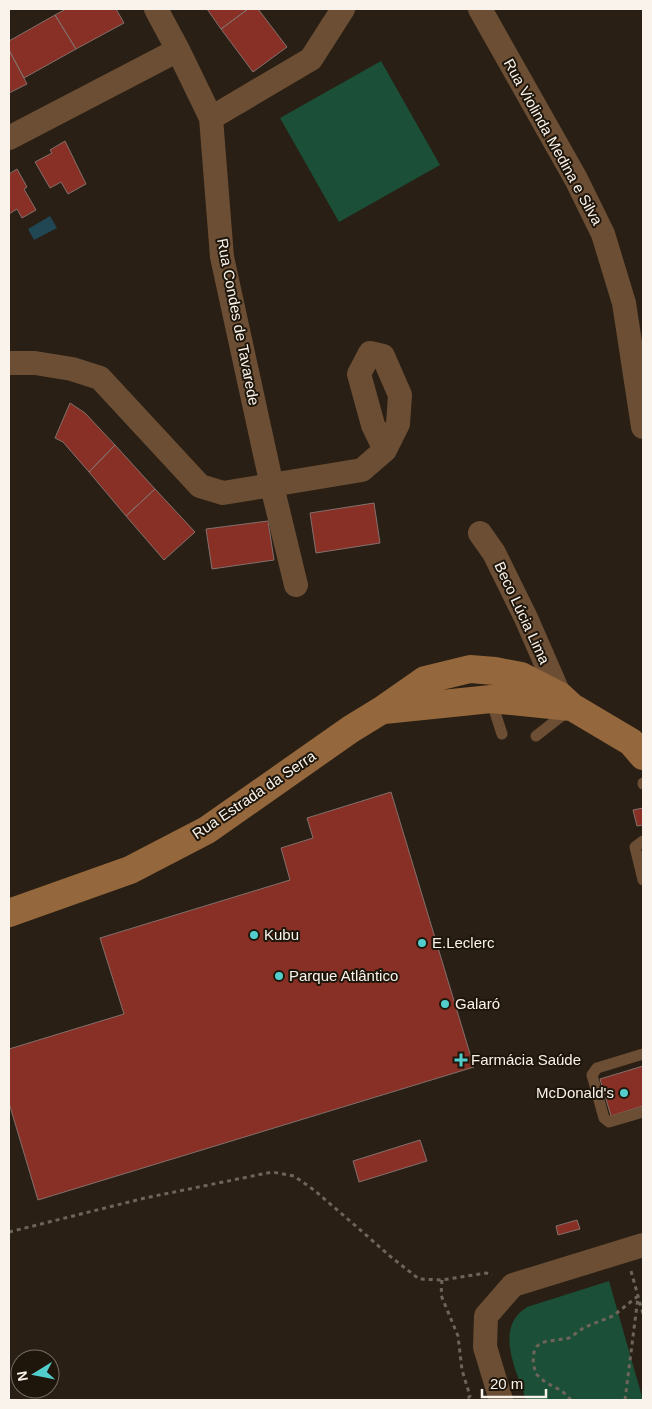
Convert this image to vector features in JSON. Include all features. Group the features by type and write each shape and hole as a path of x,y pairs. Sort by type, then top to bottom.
{"street":[{"name":"Rua Condes de Tavarede","path":"156,9 211,118 222,257 272,486 296,584"},
{"path":"211,118 311,59 342,9"},
{"name":"Rua Violinda Medina e Silva","path":"480,9 576,179 603,234 624,303 643,427"},
{"path":"9,138 178,50"},
{"path":"9,363 35,363 54,366 72,369 100,378 200,486 223,493 362,470 385,450"},
{"name":"Beco Lúcia Lima","path":"480,533 494,553 566,701"},
{"name":"Rua Estrada da Serra","path":"9,913 130,870 207,830 351,728 382,710 426,680 470,669 504,672 521,676 566,701 639,748"},
{"name":"Rua Estrada da Serra","path":"382,710 491,700 566,701"},
{"path":"501,1400 484,1348 486,1316 513,1285 634,1248"}],"lane":[{"path":"502,734 491,700 504,672"},
{"path":"536,736 566,701"},
{"path":"643,841 635,847 643,880"},
{"path":"643,1054 597,1068 592,1075 604,1118 609,1122 643,1112"}],"path":[{"path":"9,1232 145,1198 272,1172 294,1176 314,1190 419,1279 442,1280 486,1273 513,1285"},
{"path":"634,1248 638,1296 643,1314"},
{"path":"442,1280 441,1294 458,1336 462,1370 470,1396 466,1400"},
{"path":"638,1296 643,1298"},
{"path":"638,1296 643,1303"},
{"path":"571,1400 562,1391 545,1382 536,1374 533,1363 534,1352 537,1346 544,1342 569,1338 585,1328 613,1316 638,1296"},
{"path":"625,1400 638,1296"}],"green space":[{"path":"381,61 440,165 339,222 280,118"},
{"path":"609,1281 643,1400 526,1400 510,1350 511,1326 517,1316 527,1307"}],"water":[{"path":"50,216 57,228 34,240 28,229"}],"building":[{"path":"66,9 116,9 124,23 76,49 55,15"},
{"path":"207,9 248,9 221,29"},
{"path":"248,9 258,9 287,47 253,72 221,29"},
{"path":"55,15 76,49 24,78 9,50 9,41"},
{"path":"9,50 27,84 9,93"},
{"path":"65,141 86,184 68,194 61,182 50,188 35,162 52,153 50,150"},
{"path":"17,169 27,187 24,189 36,210 22,218 17,209 9,214 9,174"},
{"path":"70,403 85,413 115,445 89,472 63,442 55,438"},
{"path":"115,445 155,489 126,516 89,472"},
{"path":"155,489 195,532 164,560 126,516"},
{"path":"374,503 380,543 316,553 310,513"},
{"path":"268,521 274,560 212,569 206,529"},
{"name":"Parque Atlântico","path":"391,792 474,1067 38,1200 9,1103 9,1049 124,1014 100,938 290,880 281,848 313,838 307,818"},
{"path":"643,808 643,825 637,826 633,810"},
{"name":"McDonald's","path":"643,1066 643,1106 611,1116 600,1079"},
{"path":"420,1140 427,1161 359,1182 353,1161"},
{"path":"577,1220 580,1229 558,1235 556,1226"}],"place":[{"name":"Kubu","path":"254,935"},
{"name":"E.Leclerc","path":"422,943"},
{"name":"Parque Atlântico","path":"279,976"},
{"name":"Galaró","path":"445,1004"},
{"name":"Farmácia Saúde","path":"461,1060"},
{"name":"McDonald's","path":"624,1093"}]}
